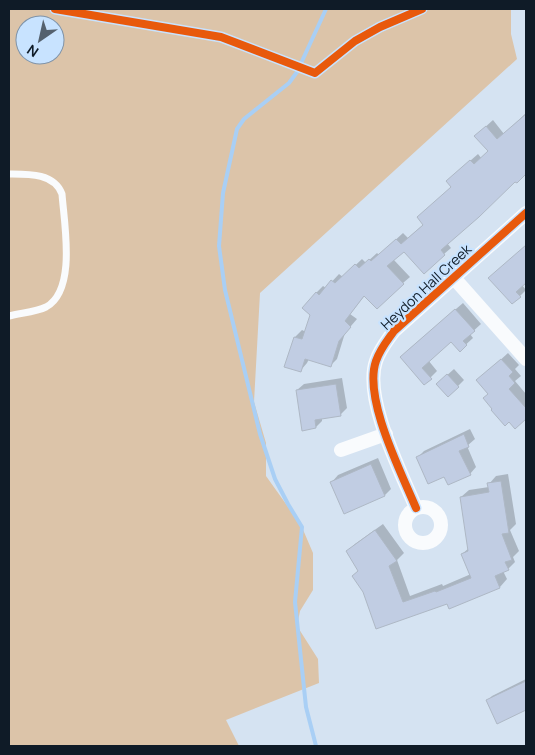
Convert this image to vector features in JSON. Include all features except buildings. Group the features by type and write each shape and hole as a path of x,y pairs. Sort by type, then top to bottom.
{"street":[{"name":"Heydon Hall Creek","path":"416,508 386,434 373,392 375,362 382,347 394,332 526,214"},
{"path":"454,278 526,359"},
{"path":"341,450 386,434"}],"lane":[{"path":"9,174 30,174 46,178 60,187 66,262 59,294 52,302 45,308 9,316"}],"shaded area":[{"path":"9,9 511,9 511,34 517,59 260,293 254,402 266,443 266,476 301,525 313,553 313,590 300,611 297,626 318,659 319,683 226,720 239,746 9,746"}],"waterway":[{"path":"316,746 306,707 295,602 302,527 275,479 260,434 225,290 219,246 223,193 237,129 244,119 289,83 297,72 326,9"}],"cycle path":[{"path":"55,9 221,37 315,73 355,41 380,27 422,9"},
{"path":"416,508 393,455 379,414 373,376 376,361 394,331 526,213"}]}
